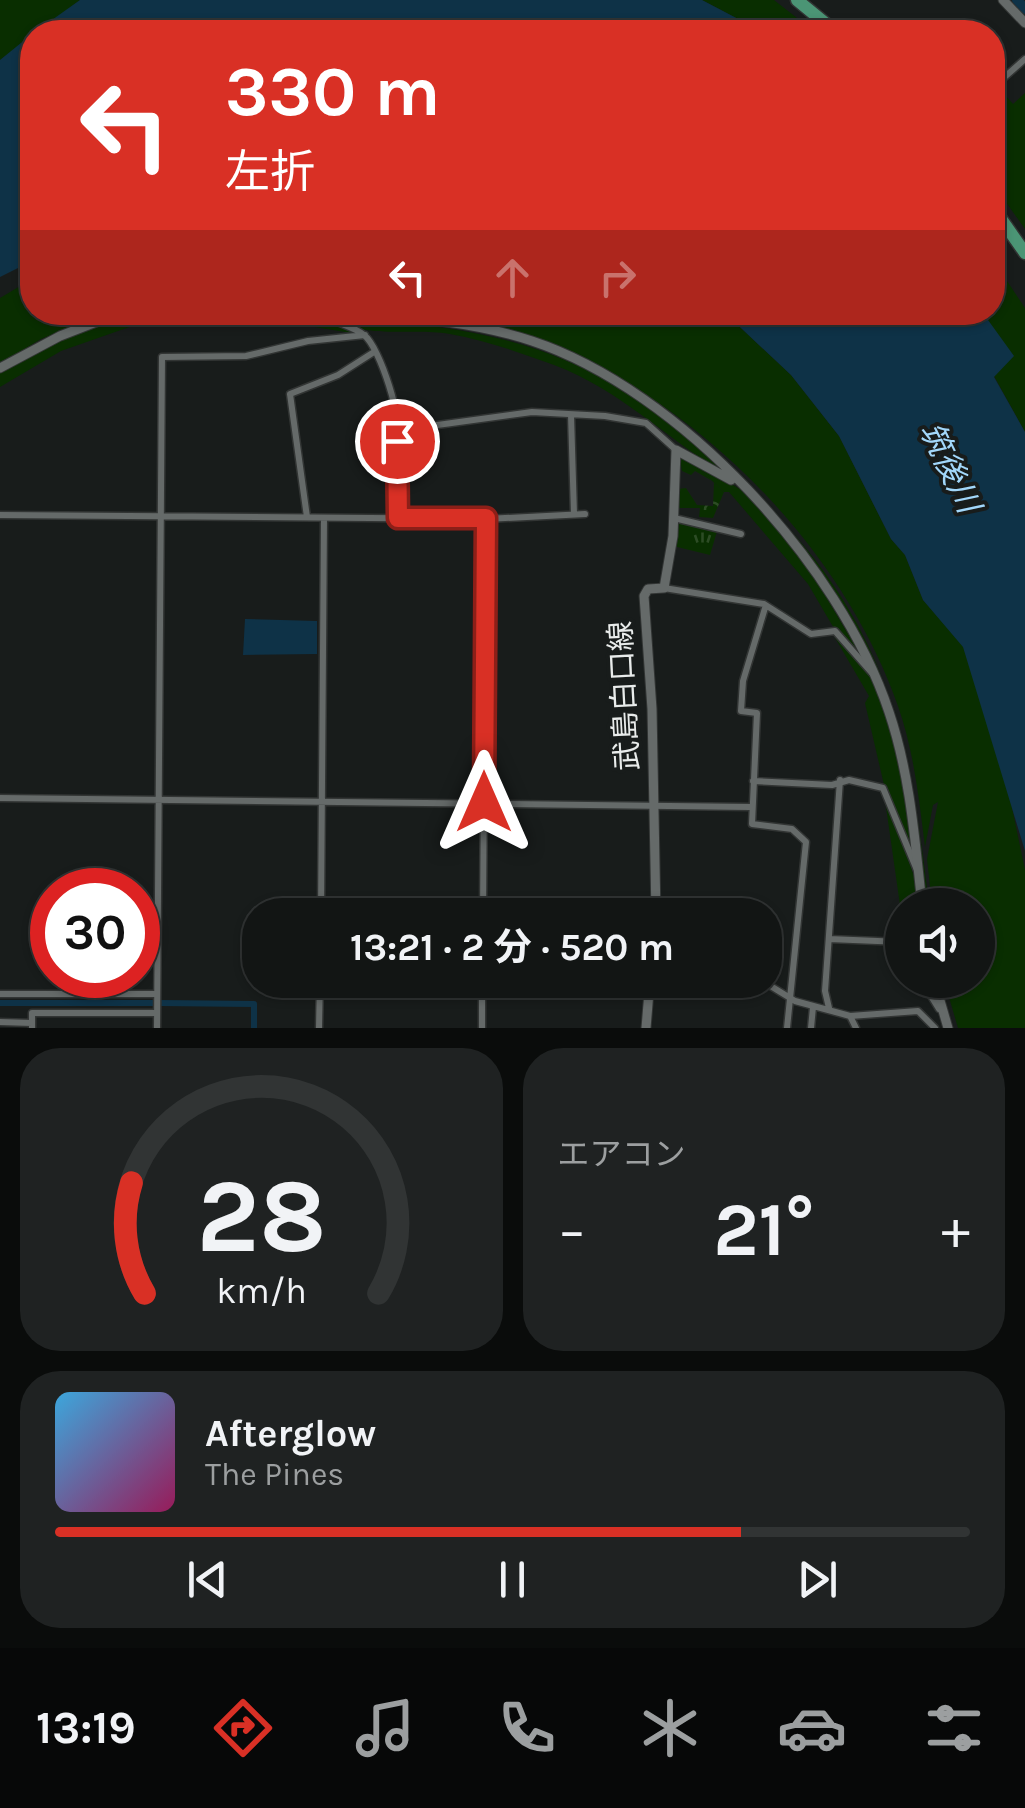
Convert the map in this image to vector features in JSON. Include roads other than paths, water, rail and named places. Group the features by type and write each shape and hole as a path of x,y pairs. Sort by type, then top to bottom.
{"highway":[{"path":"797,0 821,20"},
{"path":"1005,225 1025,253"}],"main road":[{"path":"1003,0 1025,23"},
{"path":"0,368 88,325"},
{"path":"466,325 551,349 612,378 660,409 742,486 807,559 838,605 874,674 901,749 920,888"},
{"path":"676,450 742,486"},
{"name":"武島白口線","path":"656,898 644,596 648,589 664,588 674,518 676,450"},
{"path":"646,1028 648,998"},
{"path":"938,998 948,1028"}],"street":[{"path":"1005,77 1025,59"},
{"path":"339,325 365,335 402,430 397,441 398,518"},
{"path":"157,868 162,357 246,356 308,341 365,335"},
{"path":"307,517 290,394 338,375 374,352"},
{"path":"402,430 532,412 635,419 676,450"},
{"path":"571,415 574,514"},
{"path":"0,515 486,518 584,514"},
{"path":"321,898 324,518"},
{"path":"483,898 486,518"},
{"path":"674,518 716,524 741,534"},
{"path":"664,588 733,597 800,623 811,634 835,632 874,674"},
{"path":"766,608 743,680 741,711 757,713 752,824 792,829 806,842 787,1028"},
{"path":"753,781 832,785 840,780 886,791 912,865 918,871"},
{"path":"829,1008 824,999 840,780"},
{"path":"0,798 750,807"},
{"path":"828,938 885,941"},
{"path":"782,993 850,1016 918,1011 928,1016 934,1028"},
{"path":"0,994 30,994"},
{"path":"157,998 157,1028"},
{"path":"320,998 320,1028"},
{"path":"482,998 482,1028"},
{"path":"933,998 942,1012"},
{"path":"811,1028 814,1007"},
{"path":"0,1022 32,1026 32,1013 157,1013"},
{"path":"850,1016 856,1028"}],"water":[{"path":"80,0 702,0 740,20 52,20"},
{"path":"20,44 20,267 0,277 0,60"},
{"name":"筑後川","path":"738,325 992,325 1014,356 994,377 1025,432 1025,851 963,647 923,600 905,555 891,539 839,436 791,375"},
{"path":"245,619 317,621 317,654 243,655"}],"waterway":[{"path":"1017,0 1025,9"},
{"path":"0,1003 154,1003"},
{"path":"159,1003 254,1004 254,1028"}]}
